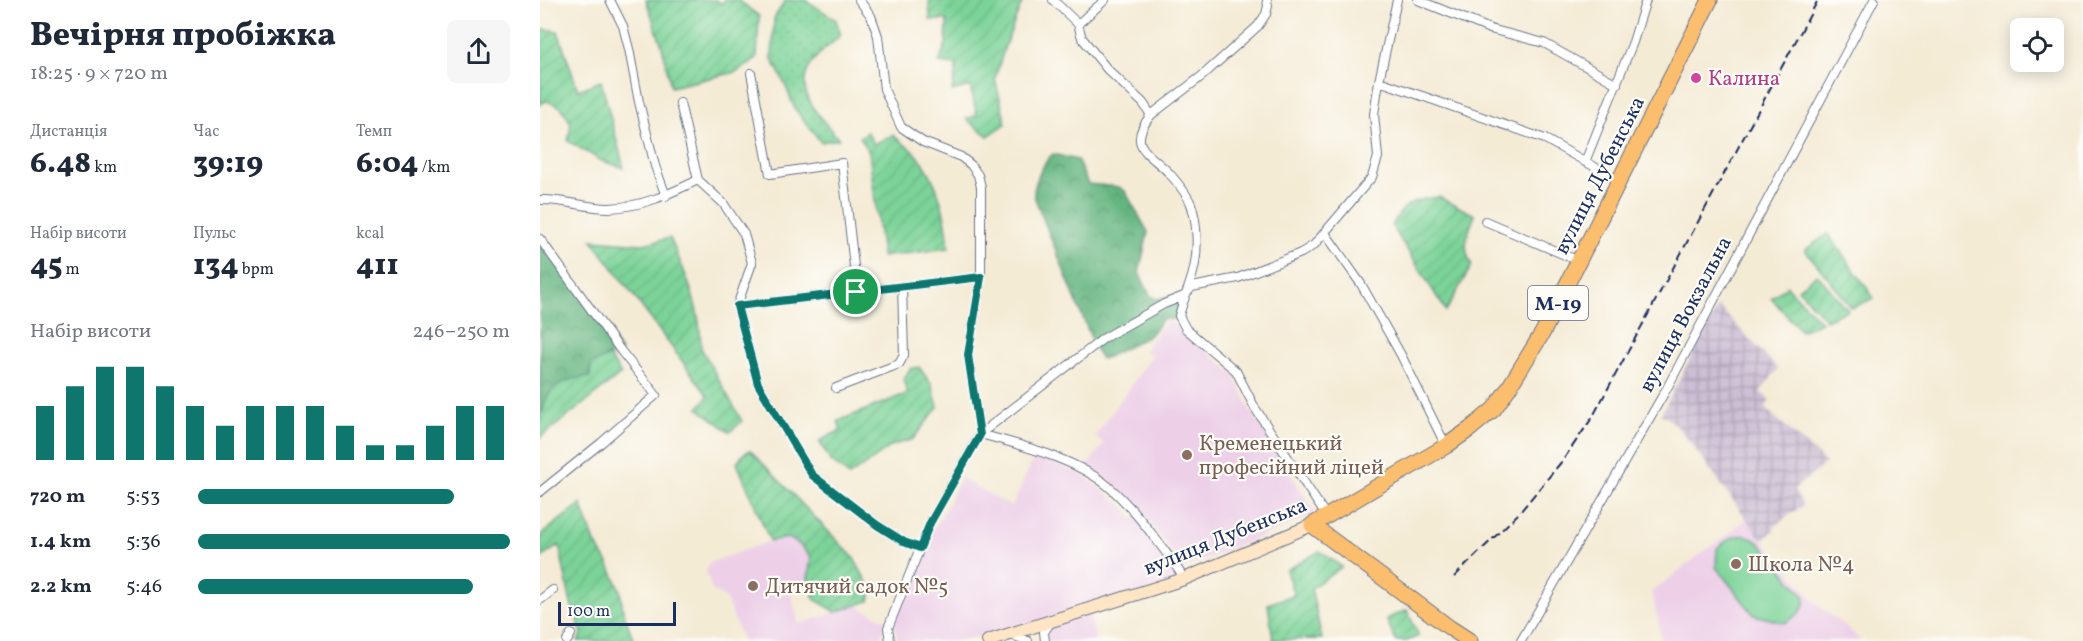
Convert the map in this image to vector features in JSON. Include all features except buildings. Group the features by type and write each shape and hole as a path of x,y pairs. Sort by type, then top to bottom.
{"highway":[{"name":"вулиця Дубенська","path":"1312,525 1446,446 1494,409 1543,332 1710,0"},
{"path":"1312,525 1469,641"}],"main road":[{"name":"вулиця Дубенська","path":"988,641 1184,579 1312,525"}],"street":[{"path":"610,0 623,26 639,102 666,196"},
{"path":"859,0 871,16 878,36 884,89 901,127 923,142 962,157 978,175 981,187 981,277 968,355 980,435"},
{"path":"1053,0 1078,24 1082,38 1107,69 1143,103 1151,116"},
{"path":"1078,24 1105,0"},
{"path":"890,641 888,628 930,523 980,435 1104,338 1164,304 1184,296 1192,287 1238,278 1301,254 1314,245 1372,177 1378,157 1374,114 1397,0"},
{"path":"1418,0 1490,29 1544,43 1617,84"},
{"path":"1586,162 1633,42 1646,0"},
{"name":"вулиця Вокзальна","path":"1521,641 1666,390 1874,0"},
{"path":"1268,3 1266,15 1258,26 1202,76 1151,116 1140,132 1140,142 1152,160 1169,173 1191,203 1196,234 1195,264 1179,316 1186,329 1236,371 1258,413 1327,517"},
{"path":"751,73 770,174 842,163 856,292"},
{"path":"1379,81 1545,139 1620,181"},
{"path":"680,104 698,180 723,203 744,234 752,263 737,306 758,384 812,475 877,525 904,542 920,548"},
{"path":"540,200 608,208 639,204 666,196 698,180"},
{"path":"1485,221 1579,261"},
{"path":"1325,233 1361,284 1412,375 1446,446"},
{"path":"540,239 621,351 656,395 540,492"},
{"path":"737,306 981,277"},
{"path":"836,388 898,364 904,355 902,286"},
{"path":"980,435 1004,440 1067,463 1107,485 1127,503 1184,579"},
{"path":"540,600 553,590"},
{"path":"1045,641 1044,632 1051,622"},
{"path":"1011,634 1028,641"}],"shaded area":[{"path":"1718,306 1778,369 1760,392 1770,400 1765,408 1826,463 1794,489 1803,505 1773,527 1775,530 1762,540 1690,442 1674,423 1661,414"},
{"name":"Кременецький професійний ліцей","path":"1168,319 1233,373 1251,411 1316,514 1184,568 1140,511 1108,480 1086,467 1104,444 1095,436 1152,356 1144,350"},
{"path":"1035,455 1083,475 1123,506 1133,518 1138,516 1184,579 1087,610 1095,641 1045,641 1050,622 955,641 898,641 894,620 929,534 940,520 961,478 1012,507"},
{"name":"Школа №4","path":"1747,519 1762,540 1821,608 1861,641 1661,641 1651,592"},
{"name":"Дитячий садок №5","path":"789,538 800,545 811,557 808,579 790,591 799,624 856,605 887,621 879,641 743,641 726,599 712,590 706,571 709,563 770,541"}],"green space":[{"path":"646,0 717,0 721,4 724,0 738,0 759,16 757,59 736,72 671,87 662,46"},
{"path":"786,0 806,0 836,20 841,35 820,53 810,66 805,86 812,106 839,139 821,142 795,109 772,59 774,18"},
{"path":"929,0 1023,0 995,79 1006,124 988,136 966,119 977,115 970,86 952,91 957,65 939,63 946,44 947,20 930,20"},
{"path":"540,30 558,31 578,90 601,81 624,168 602,161 568,141 571,123 561,107 547,101 540,104"},
{"path":"867,132 874,144 893,135 915,153 925,165 940,199 949,248 882,257 869,152 860,137"},
{"path":"1053,154 1077,160 1088,184 1119,187 1125,191 1148,232 1139,273 1150,295 1156,299 1185,293 1177,319 1163,319 1149,336 1101,359 1034,196 1035,185 1040,173"},
{"path":"1439,197 1475,215 1466,246 1472,265 1446,311 1392,226 1405,207 1416,201"},
{"path":"1828,234 1874,298 1852,308 1805,250"},
{"path":"670,238 687,278 695,305 701,348 742,421 730,432 698,408 708,396 592,240 643,244"},
{"path":"540,242 621,351 592,364 590,377 558,386 549,395 543,413 540,411"},
{"path":"1817,274 1848,310 1826,320 1798,289"},
{"path":"1787,286 1821,322 1801,331 1771,298"},
{"path":"609,356 621,374 540,438 540,411 543,412 549,393 568,381 590,377 591,364"},
{"path":"919,367 932,385 938,407 913,439 893,445 849,476 830,460 819,441 841,430 838,421 908,393 903,380 910,369"},
{"path":"750,450 853,557 872,591 869,601 836,612 814,599 808,579 811,557 800,545 789,538 770,541 737,463 742,455"},
{"path":"581,504 596,545 607,561 620,589 623,611 634,641 578,641 582,633 571,604 559,545 540,559 540,535"},
{"path":"1744,535 1759,542 1805,597 1802,610 1785,623 1754,615 1716,567 1717,548 1726,541"},
{"path":"1320,551 1342,567 1311,588 1322,639 1273,640 1268,604 1294,595 1286,570"},
{"path":"1407,610 1419,636 1407,641 1396,641 1386,619"}],"railway":[{"path":"1454,577 1520,512 1563,460 1592,418 1818,0"}],"place":[{"name":"Калина","path":"1696,78"},
{"name":"Кременецький професійний ліцей","path":"1187,455"},
{"name":"Школа №4","path":"1736,564"},
{"name":"Дитячий садок №5","path":"753,586"}],"route":[{"path":"981,277 968,355 980,435 930,523 920,548 904,542 877,525 812,475 758,384 737,306 856,292 981,277"}]}
